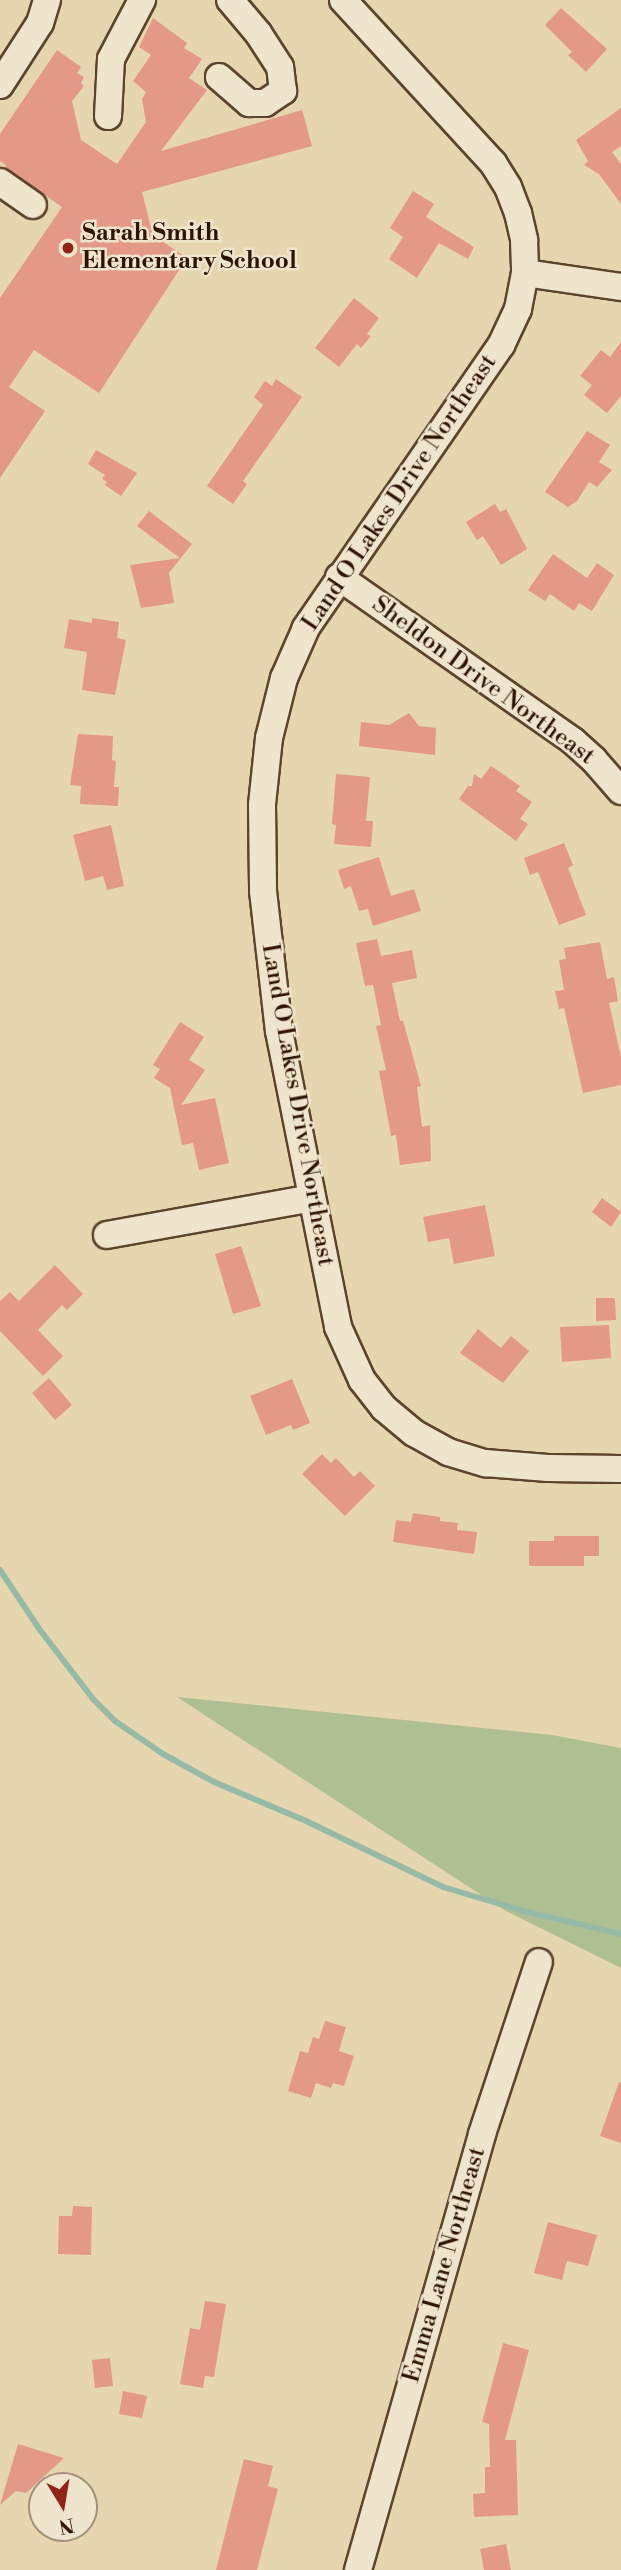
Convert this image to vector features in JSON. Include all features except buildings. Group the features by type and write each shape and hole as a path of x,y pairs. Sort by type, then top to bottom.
{"street":[{"path":"0,85 40,23 47,0"},
{"path":"108,116 111,59 142,0"},
{"path":"219,77 249,103 265,103 284,91 280,67 258,33 230,0"},
{"name":"Land O Lakes Drive Northeast","path":"343,0 493,163 508,187 518,213 524,240 525,273 518,309 501,345 339,576 306,628 284,678 269,738 262,805 263,891 270,971 312,1198 338,1327 362,1380 384,1408 414,1433 448,1452 485,1463 548,1468 621,1469"},
{"path":"0,182 33,205"},
{"path":"525,273 621,287"},
{"name":"Sheldon Drive Northeast","path":"339,576 572,741 594,760 621,791"},
{"path":"107,1235 312,1198"},
{"name":"Emma Lane Northeast","path":"358,2570 482,2134 539,1962"}],"green space":[{"path":"177,1697 552,1735 621,1748 621,1968 506,1911"}],"waterway":[{"path":"0,1570 40,1630 94,1700 115,1721 163,1754 214,1782 306,1821 443,1887 527,1912 621,1934"}],"place":[{"name":"Sarah Smith Elementary School","path":"68,248"}]}
